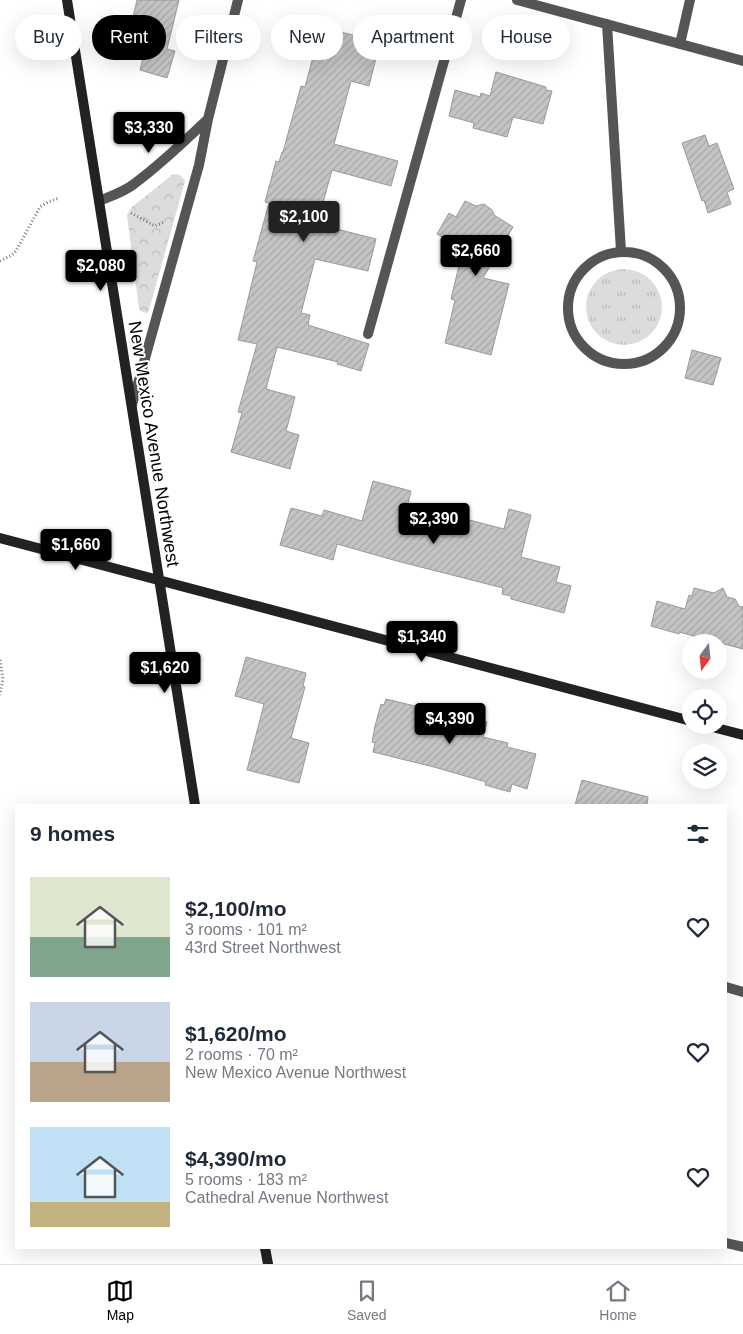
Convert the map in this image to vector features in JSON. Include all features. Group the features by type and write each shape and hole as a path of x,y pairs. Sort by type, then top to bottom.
{"street":[{"name":"New Mexico Avenue Northwest","path":"67,0 195,804"},
{"path":"132,405 199,165 208,119 238,0"},
{"path":"368,334 461,0"},
{"path":"517,0 743,61"},
{"path":"680,44 690,0"},
{"path":"607,24 620,251"},
{"path":"99,201 117,194 134,184 208,119"},
{"path":"620,251 639,253 655,260 668,272 677,288 681,306 679,324 671,340 659,353 643,362 624,365 605,361 588,352 575,337 568,319 568,300 573,282 585,266 602,256 620,251"},
{"path":"0,538 682,719"},
{"path":"727,731 743,735"},
{"path":"727,987 743,992"},
{"path":"727,1243 743,1247"},
{"path":"265,1249 268,1264"}],"path":[{"path":"0,261 16,252 40,207 59,198"},
{"path":"131,213 155,226 186,213"},
{"path":"0,660 4,679 0,695"}],"green space":[{"path":"172,175 180,175 185,181 149,310 147,313 142,312 139,309 127,215 132,207"},
{"path":"617,269 631,269 645,275 656,286 662,300 659,322 651,334 631,345 617,345 603,339 592,328 586,314 586,300 592,286 603,275"}],"building":[{"path":"137,0 179,0 167,49 175,51 167,78 140,70 142,60 166,60 166,15 134,15"},
{"path":"343,33 353,35 353,60 376,60 369,86 351,81 334,144 398,161 391,186 332,170 317,224 376,239 368,271 315,259 301,313 310,315 308,325 369,344 361,371 337,364 338,362 277,347 266,389 295,397 286,431 299,435 290,469 231,452 242,413 238,412 257,344 238,340 257,262 253,261 269,203 265,202 276,161 279,162 283,152 301,86 305,87 312,60 343,60"},
{"path":"496,72 546,87 546,90 552,91 543,124 513,117 507,137 473,128 474,123 449,116 455,90 480,97 481,93 490,96"},
{"path":"705,135 709,146 717,143 734,189 727,192 731,204 708,213 682,143"},
{"path":"465,201 476,206 484,204 492,210 494,215 513,227 483,278 509,284 491,355 445,343 455,300 451,299 463,249 437,234 449,213 456,217"},
{"path":"692,350 721,358 713,385 685,378"},
{"path":"373,481 411,491 408,504 504,529 509,509 531,515 521,557 560,567 556,582 571,586 564,613 511,599 511,596 502,594 503,588 337,544 333,560 280,545 291,508 322,516 324,510 362,521"},
{"path":"694,588 714,593 723,588 727,597 735,599 739,606 743,607 743,649 728,645 728,634 687,634 679,632 679,634 651,626 657,601 685,609 689,595 692,596"},
{"path":"246,657 306,673 303,686 305,687 291,738 309,743 299,783 247,770 264,704 235,696"},
{"path":"386,699 448,714 448,711 487,722 483,737 508,743 507,747 536,754 527,789 512,784 510,792 485,785 486,782 373,752 375,743 372,742 375,726 381,704 384,705"},
{"path":"582,780 648,797 647,804 575,804"}]}
